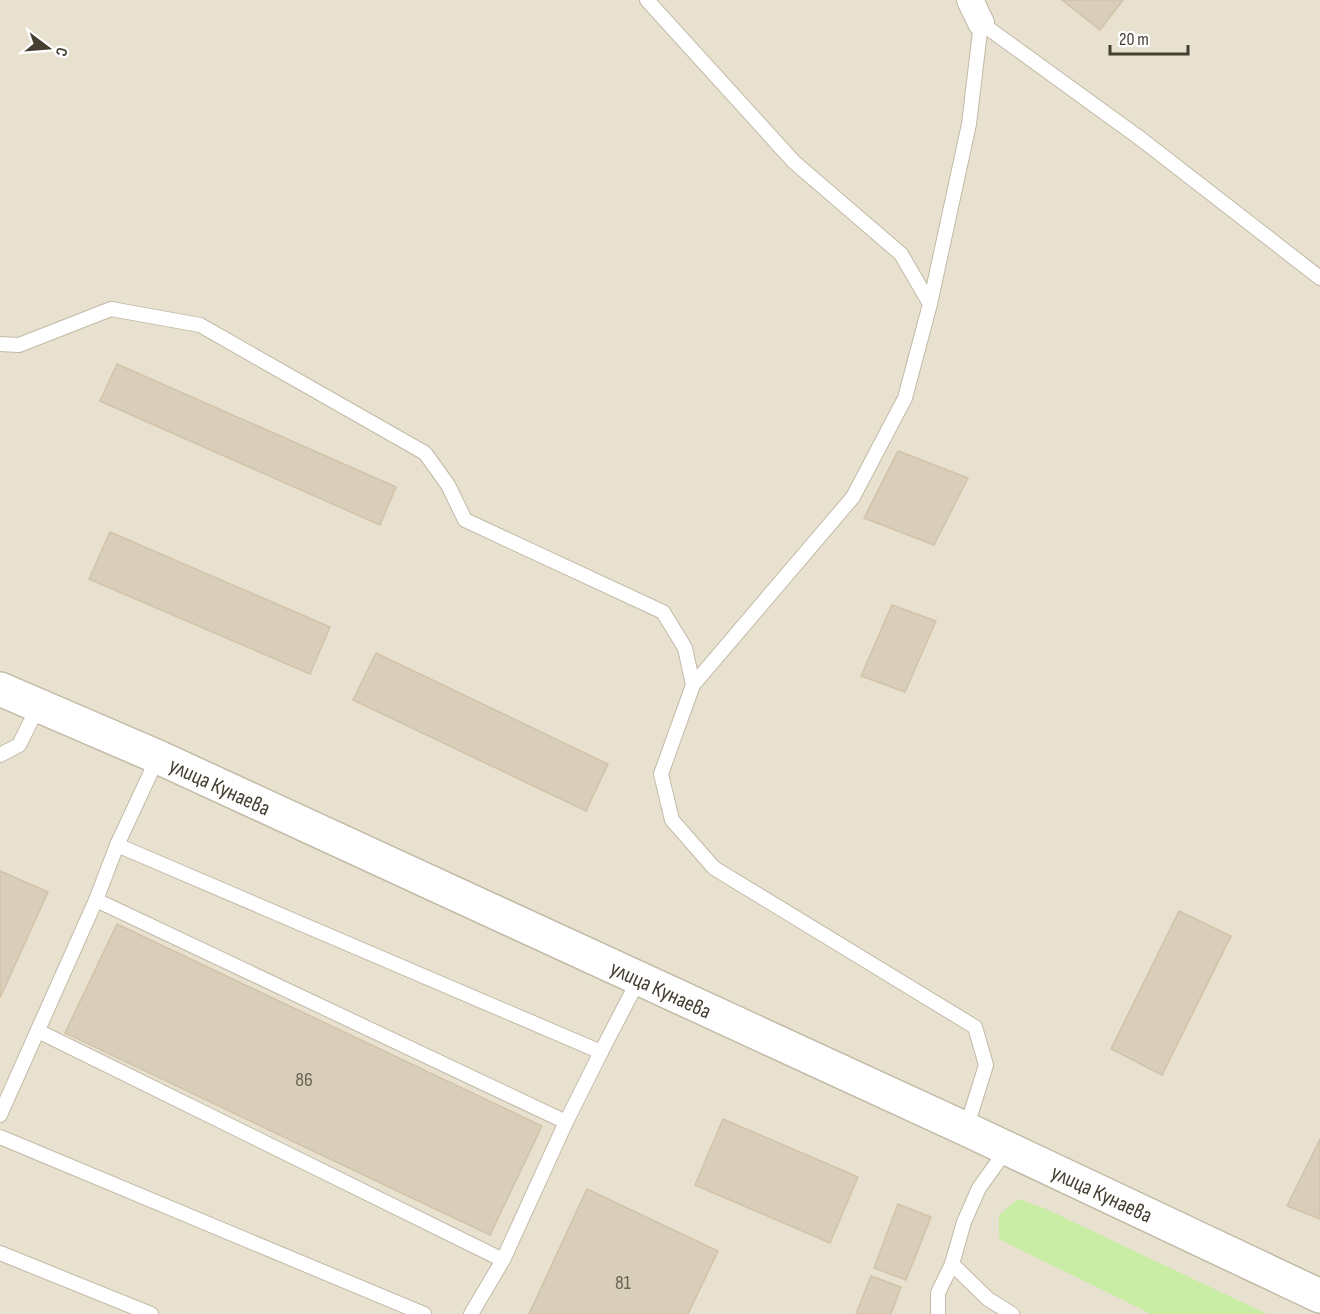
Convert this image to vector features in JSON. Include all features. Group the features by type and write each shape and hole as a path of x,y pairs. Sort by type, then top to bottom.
{"street":[{"name":"улица Кунаева","path":"0,689 158,757 639,978 1320,1296"}],"lane":[{"path":"647,0 794,162 901,254 930,304"},
{"path":"966,1129 986,1065 975,1027 714,868 672,820 661,774 693,685 853,497 905,398 930,304 969,124 976,11"},
{"path":"976,11 1320,278"},
{"path":"0,344 19,345 111,309 200,325 425,453 448,485 465,520 663,612 685,648 693,685"},
{"path":"0,755 20,745 39,705"},
{"path":"0,1115 96,900 117,845 158,757"},
{"path":"117,845 601,1052"},
{"path":"96,900 566,1122"},
{"path":"471,1314 503,1260 566,1122 639,978"},
{"path":"38,1031 503,1260"},
{"path":"0,1137 424,1314"},
{"path":"938,1314 938,1293 952,1264 964,1222 979,1188 1007,1149"},
{"path":"0,1253 151,1314"},
{"path":"952,1264 988,1299 1012,1314"}],"shaded area":[{"path":"0,0 1320,0 1320,1314 0,1314"}],"green space":[{"path":"1018,1199 1044,1208 1267,1314 1151,1314 999,1239 999,1215"}],"building":[{"path":"1062,0 1123,0 1100,30"},
{"path":"117,364 396,487 380,525 100,401"},
{"path":"898,451 968,478 934,545 864,518"},
{"path":"110,532 330,627 310,674 89,579"},
{"path":"892,605 936,621 905,692 861,676"},
{"path":"376,653 608,764 586,811 353,700"},
{"path":"0,871 48,892 0,998"},
{"path":"1179,911 1231,936 1162,1075 1111,1049"},
{"path":"117,924 542,1126 490,1235 65,1033"},
{"path":"723,1119 858,1177 830,1243 695,1185"},
{"path":"1320,1139 1320,1219 1287,1206"},
{"path":"587,1189 718,1251 688,1314 529,1314"},
{"path":"898,1204 931,1217 906,1280 874,1268"},
{"path":"871,1276 901,1287 891,1314 856,1314"}]}
